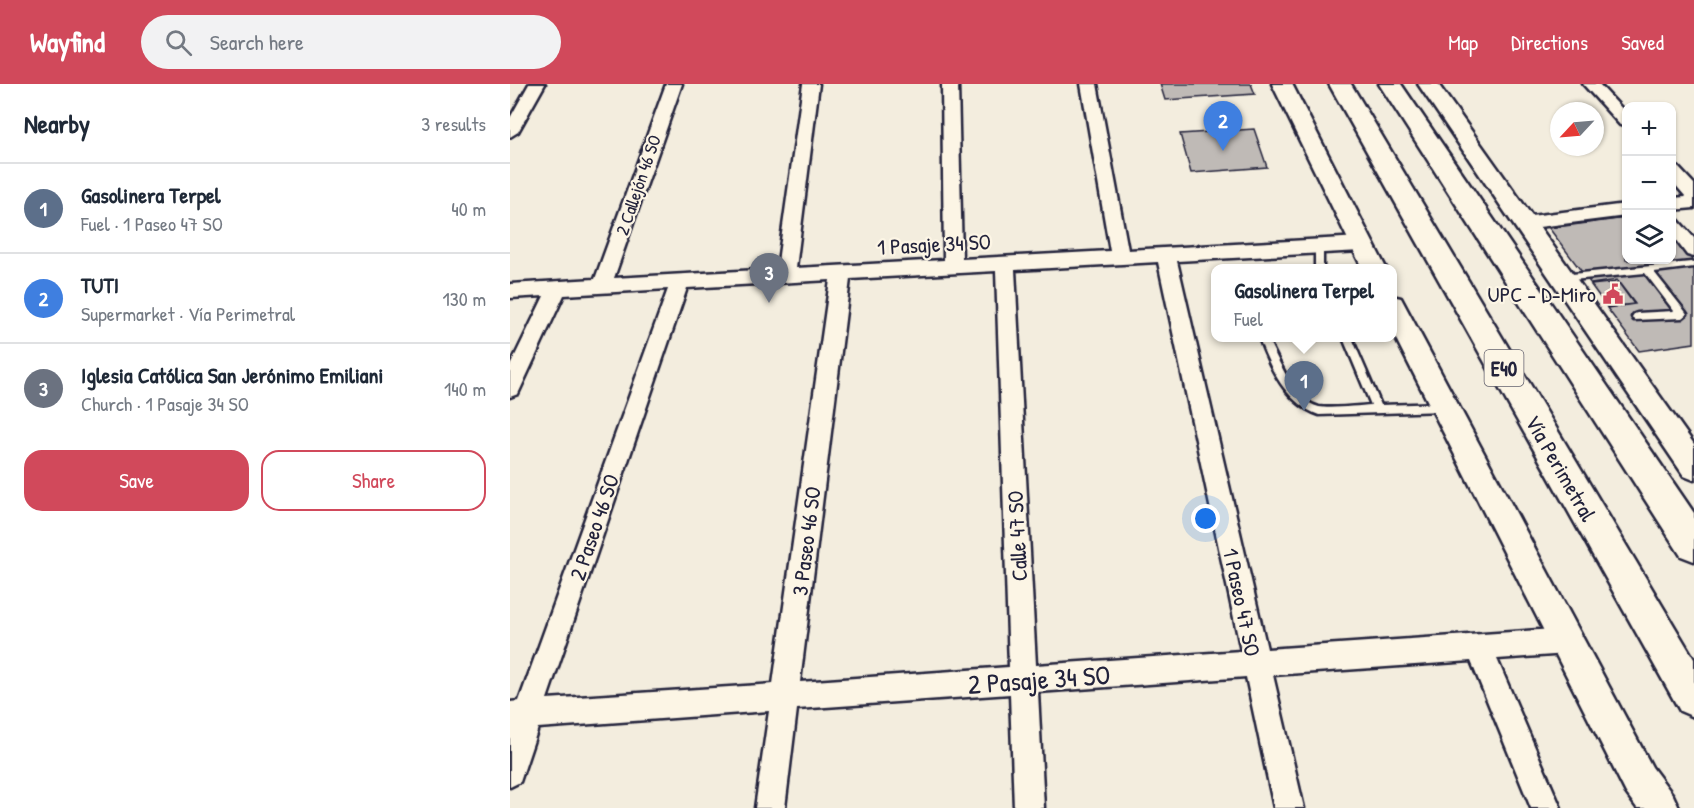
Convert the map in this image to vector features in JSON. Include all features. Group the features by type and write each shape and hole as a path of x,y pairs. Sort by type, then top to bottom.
{"highway":[{"name":"Vía Perimetral","path":"1340,84 1694,697"},
{"path":"1390,84 1694,544"}],"street":[{"path":"510,132 537,84"},
{"name":"2 Callejón 46 SO","path":"603,286 674,84"},
{"path":"786,276 811,84"},
{"path":"950,84 953,267"},
{"path":"1089,84 1120,257"},
{"path":"1282,84 1372,264"},
{"path":"1428,84 1694,467"},
{"path":"1591,84 1622,118"},
{"path":"1676,176 1694,195"},
{"path":"1676,204 1694,202"},
{"path":"1523,223 1622,211"},
{"path":"1676,232 1692,257"},
{"name":"1 Pasaje 34 SO","path":"510,291 1361,244"},
{"name":"1 Paseo 47 SO","path":"1166,255 1289,808"},
{"name":"Calle 47 SO","path":"1005,264 1029,808"},
{"name":"3 Paseo 46 SO","path":"770,808 841,273"},
{"name":"2 Paseo 46 SO","path":"510,772 519,715 680,282"},
{"path":"510,388 556,289"},
{"path":"1397,314 1651,799"},
{"name":"2 Pasaje 34 SO","path":"519,715 1568,641"},
{"path":"1479,648 1546,808"}],"lane":[{"path":"1318,247 1319,264"},
{"path":"1562,278 1647,269 1692,257"},
{"path":"1636,317 1682,314 1647,269"},
{"path":"1265,342 1291,394 1305,406 1319,411 1446,407"},
{"path":"1350,342 1377,408"}],"building":[{"path":"1160,84 1251,84 1255,94 1165,100"},
{"path":"1254,129 1267,167 1191,173 1180,134"},
{"path":"1622,219 1622,264 1676,264 1676,241 1694,262 1694,343 1639,351 1607,308 1635,304 1617,280 1591,284 1549,228"},
{"name":"UPC - D-Miro","path":"1618,282 1634,304 1607,307 1591,285"}],"place":[{"name":"TUTI","path":"1223,151"},
{"name":"UPC - D-Miro","path":"1613,294"},
{"name":"Iglesia Católica San Jerónimo Emiliani","path":"769,303"},
{"name":"Gasolinera Terpel","path":"1304,411"}]}
